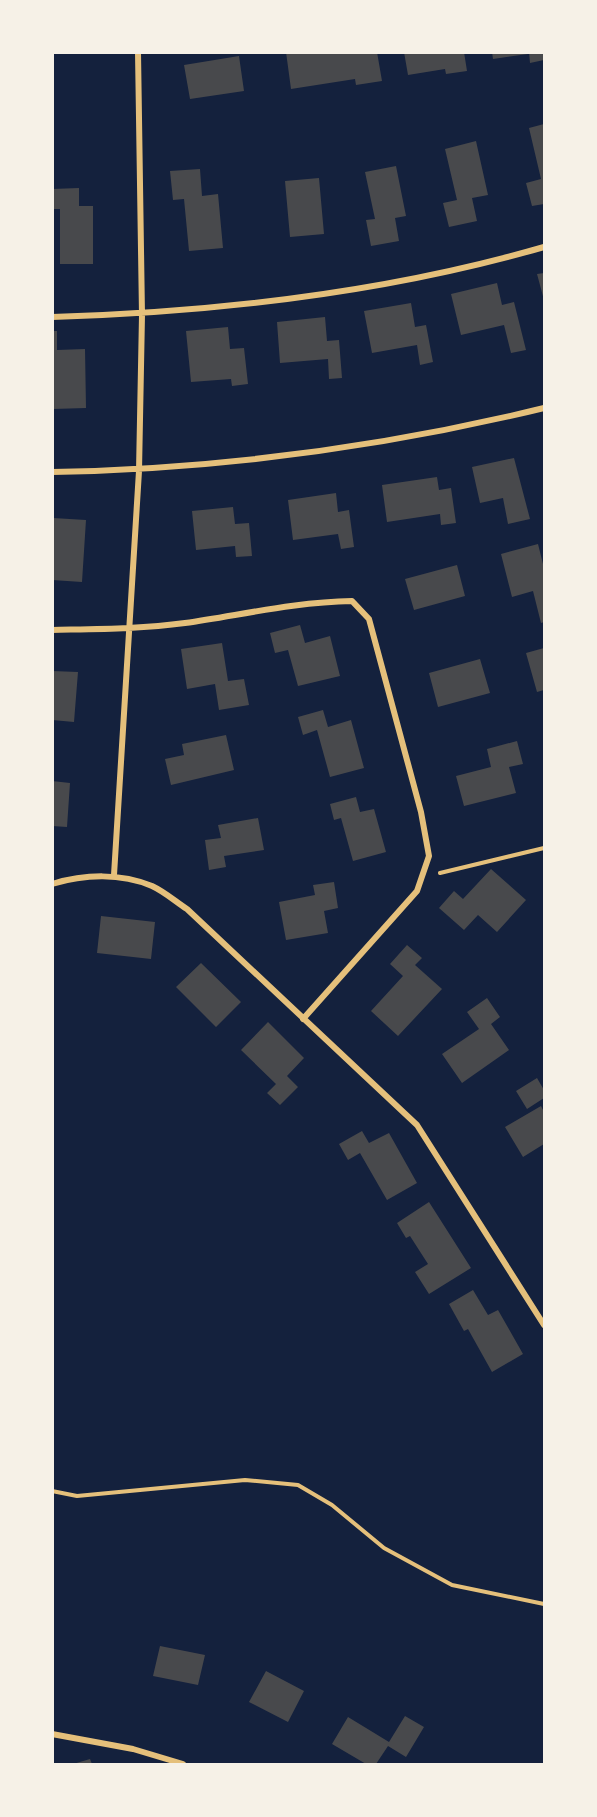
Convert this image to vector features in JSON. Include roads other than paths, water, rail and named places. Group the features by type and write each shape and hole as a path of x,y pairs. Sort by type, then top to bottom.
{"street":[{"path":"114,875 139,471 142,315 138,52"},
{"path":"52,317 142,315 399,282 544,247"},
{"path":"52,472 139,471 307,452 466,427 544,408"},
{"path":"52,630 128,628 184,623 320,602 352,601 369,619 421,812 429,856 417,891 303,1019"},
{"path":"52,884 68,879 114,875 153,886 187,909 417,1125 544,1325"},
{"path":"52,1734 132,1749 183,1764"}]}
